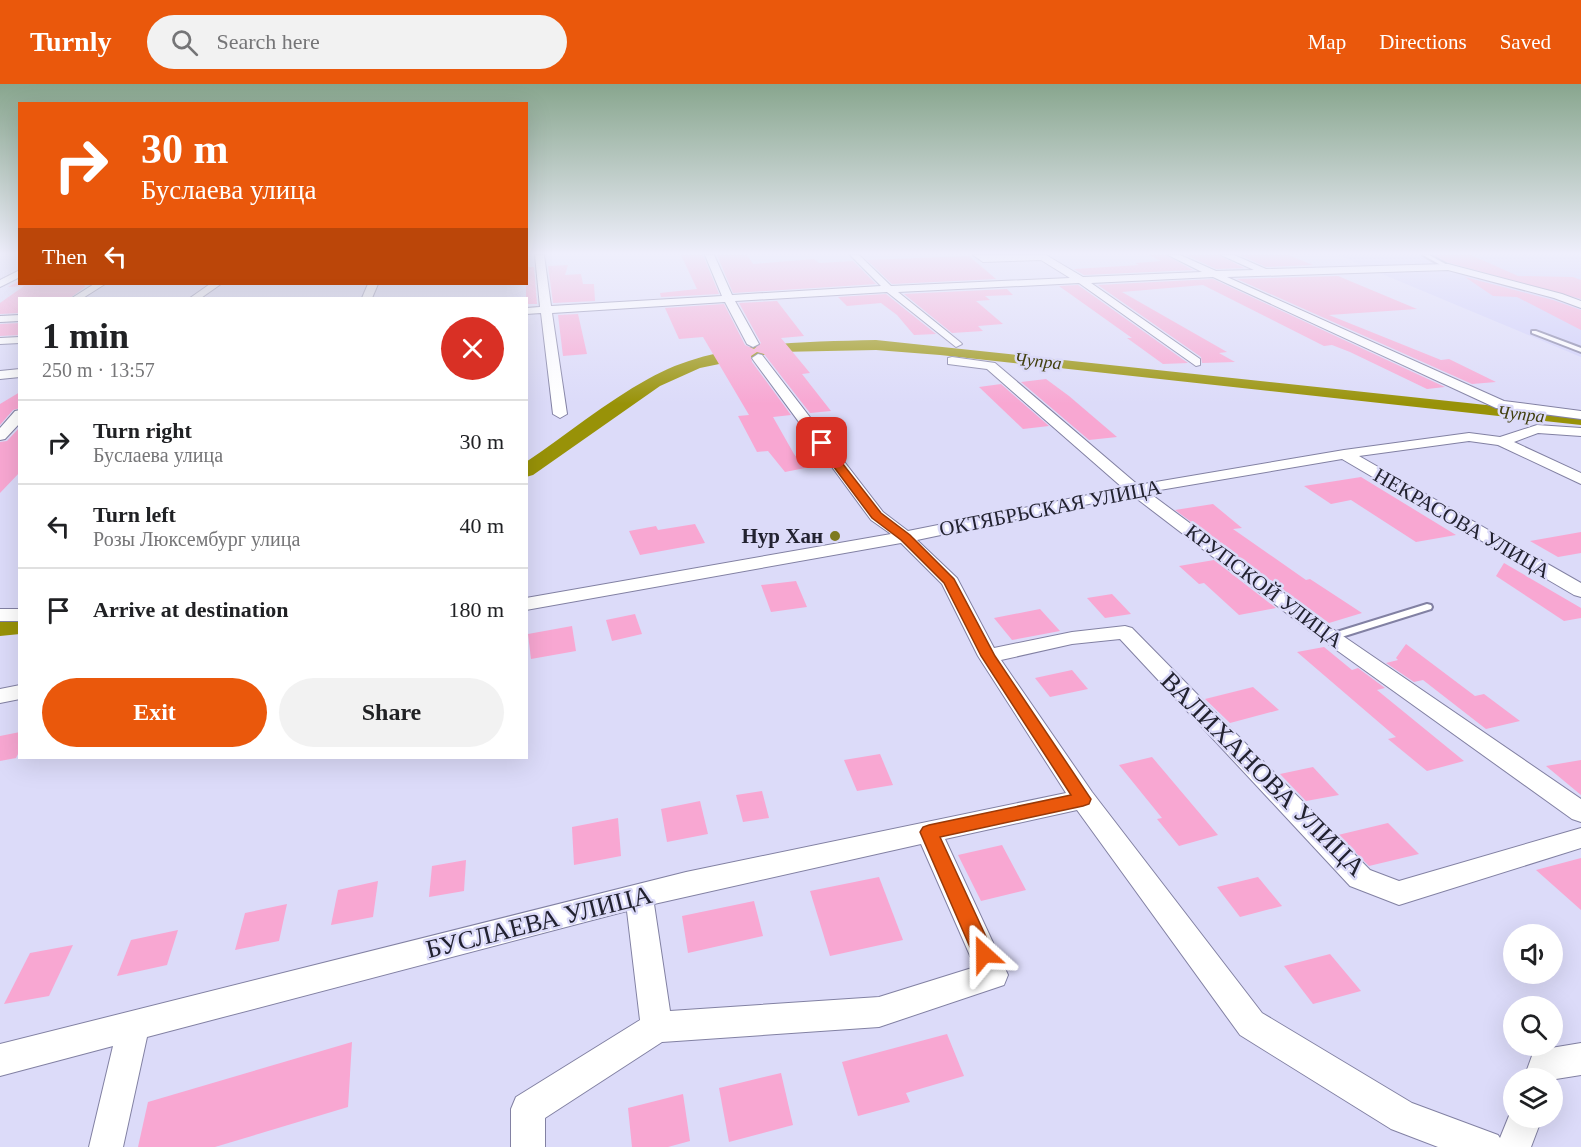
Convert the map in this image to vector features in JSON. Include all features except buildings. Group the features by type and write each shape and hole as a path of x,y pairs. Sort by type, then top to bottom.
{"street":[{"path":"546,305 560,414"},
{"path":"528,311 635,305"},
{"path":"731,305 755,351 877,516 905,537 950,582 988,656 1083,799 1251,1024 1404,1117 1486,1147"},
{"name":"КРУПСКОЙ УЛИЦА","path":"905,305 954,352 991,366 1135,490 1331,637 1581,812"},
{"path":"1114,305 1196,362"},
{"path":"1278,305 1501,405 1581,415"},
{"path":"0,319 18,318"},
{"path":"0,341 18,340"},
{"path":"0,375 18,373"},
{"path":"0,436 18,416"},
{"path":"1501,441 1537,429 1581,432"},
{"name":"ОКТЯБРЬСКАЯ УЛИЦА","path":"528,604 905,537 1135,490 1344,454 1469,437 1501,441"},
{"path":"1501,441 1581,479"},
{"name":"НЕКРАСОВА УЛИЦА","path":"1344,454 1581,591"},
{"path":"0,615 18,615"},
{"name":"ВАЛИХАНОВА УЛИЦА","path":"988,656 1072,638 1125,632 1360,878 1399,893 1581,838"},
{"path":"0,696 18,692"},
{"name":"БУСЛАЕВА УЛИЦА","path":"0,1060 639,896 1083,799"},
{"path":"528,1147 528,1109 657,1027 879,1012 993,975 929,832"},
{"path":"639,896 657,1027"},
{"path":"106,1147 134,1026"},
{"path":"1544,1068 1545,1065 1581,1059"},
{"path":"1514,1147 1521,1128"}],"lane":[{"path":"1534,332 1581,350"},
{"path":"1331,637 1427,607"}],"shaded area":[{"path":"1455,305 1581,305 1581,357"}],"waterway":[{"name":"Чупра","path":"528,470 654,382 695,364 778,347 876,345 940,350 1581,420"},
{"name":"Чупра","path":"0,628 18,626"}],"place":[{"name":"Нур Хан","path":"835,536"}],"route":[{"path":"822,443 877,516 905,537 950,582 988,656 1083,799 929,832 984,954"}]}
